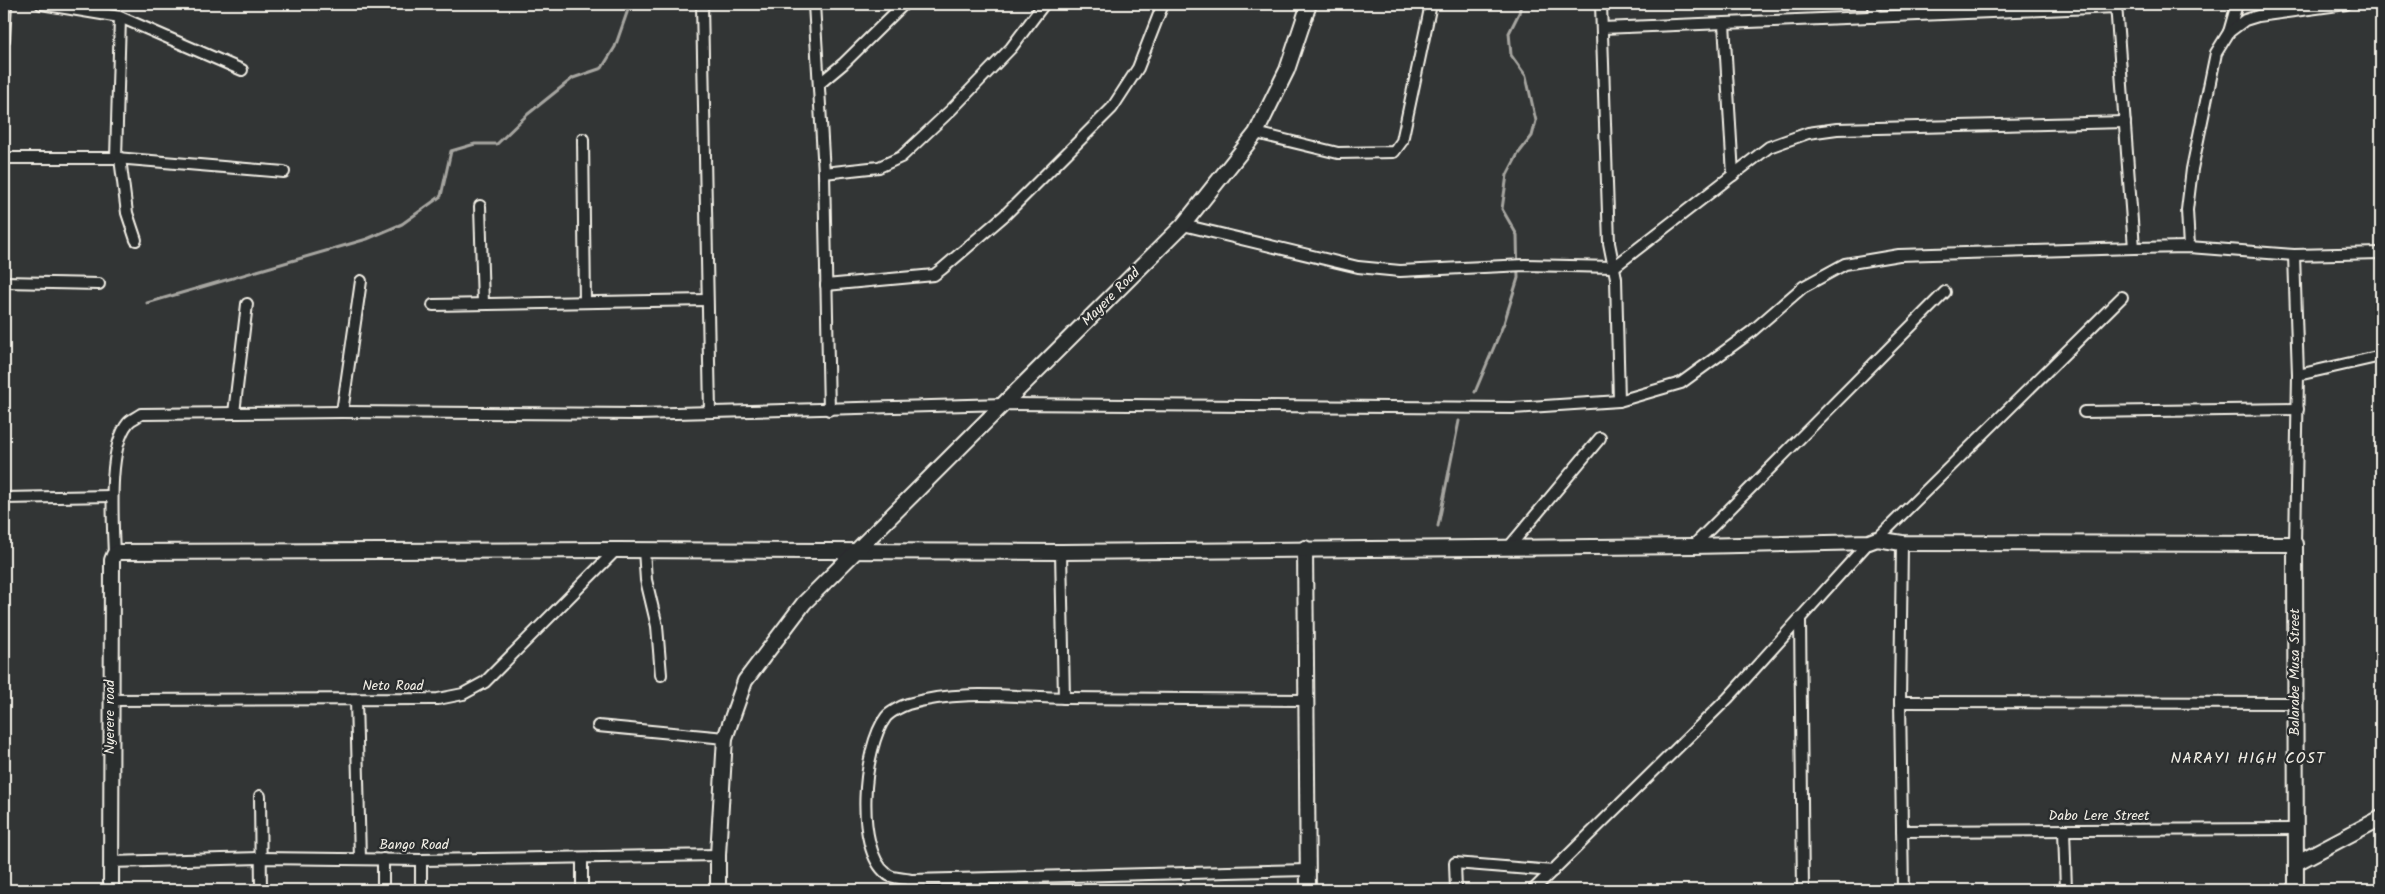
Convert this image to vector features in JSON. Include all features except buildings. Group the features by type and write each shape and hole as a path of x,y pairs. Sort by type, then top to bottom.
{"street":[{"path":"4,40 6,4"},
{"path":"41,4 120,17 242,70"},
{"path":"702,4 710,412"},
{"path":"814,4 824,173 829,410"},
{"path":"819,84 904,4"},
{"path":"824,173 879,167 901,157 1012,48 1044,4"},
{"path":"826,285 934,275 942,269 1005,214 1112,108 1138,68 1163,4"},
{"name":"Mayere Road","path":"718,890 718,856 725,738 745,681 804,603 1184,225 1256,133 1287,70 1309,4"},
{"path":"1256,133 1338,153 1394,152 1402,140 1431,4"},
{"path":"1601,4 1609,243 1614,268 1619,401"},
{"path":"1874,4 1875,17"},
{"path":"2237,4 2245,20"},
{"path":"2230,32 2237,4"},
{"path":"2189,248 2187,210 2192,170 2216,53 2230,32 2245,20 2346,4"},
{"path":"1602,28 1875,17 1984,8 2116,6 2134,248"},
{"path":"120,17 118,158 127,213 136,240"},
{"path":"1724,23 1733,175"},
{"path":"1184,225 1358,267 1400,271 1525,265 1614,268 1770,147 1808,134 1837,129 2125,122"},
{"path":"583,139 584,302"},
{"path":"4,158 118,158 284,172"},
{"path":"480,206 483,303"},
{"path":"2294,255 2298,375 2295,544 1902,543 1873,540 1693,546 1305,548 1061,552 616,550 120,554 112,496 118,443 129,422 141,414 157,412 526,414 829,410 1005,404 1513,408 1619,401 1681,384 1751,332 1803,287 1845,264 1899,255 2134,248 2189,248 2294,255 2381,253"},
{"path":"342,412 361,281"},
{"path":"4,282 99,284"},
{"path":"1693,546 1945,292"},
{"path":"1533,890 1728,698 1873,540 2122,297"},
{"path":"433,305 707,300"},
{"path":"234,413 247,304"},
{"path":"2298,375 2381,356"},
{"path":"2084,412 2298,409"},
{"path":"1509,547 1600,438"},
{"path":"4,498 112,496"},
{"path":"1902,543 1900,702 1902,890"},
{"name":"Balarabe Musa Street","path":"2295,544 2296,890"},
{"path":"1305,548 1308,890"},
{"name":"Neto Road","path":"110,700 438,699 463,694 486,682 616,550"},
{"path":"644,550 646,580 657,626 661,675"},
{"path":"1061,552 1064,698"},
{"name":"Nyerere road","path":"111,890 110,700 112,560 120,554"},
{"path":"1800,620 1803,890"},
{"path":"1305,700 1064,698 993,694 958,696 907,704 887,715 874,738 866,777 866,826 876,862 888,876 912,885 1308,870"},
{"path":"356,700 360,859"},
{"path":"1900,702 2295,703"},
{"path":"598,726 725,738"},
{"path":"260,796 260,890"},
{"path":"2296,863 2381,818"},
{"name":"Dabo Lere Street","path":"1902,831 2296,829"},
{"path":"2064,830 2066,890"},
{"name":"Bango Road","path":"110,862 260,858 421,860 718,856"},
{"path":"582,858 582,890"},
{"path":"383,859 384,890"},
{"path":"421,860 421,890"},
{"path":"1456,890 1455,863 1553,871"}],"waterway":[{"path":"147,303 367,239 402,224 441,196 451,151 475,144 497,144 528,114 573,78 602,68 615,47 630,4"},
{"path":"1475,392 1504,323 1518,278 1517,235 1502,209 1507,175 1518,154 1532,136 1536,121 1526,76 1511,55 1509,33 1519,13 1521,4"},
{"path":"1438,526 1459,421"}],"district":[{"name":"NARAYI HIGH COST","path":"2248,758"}]}
